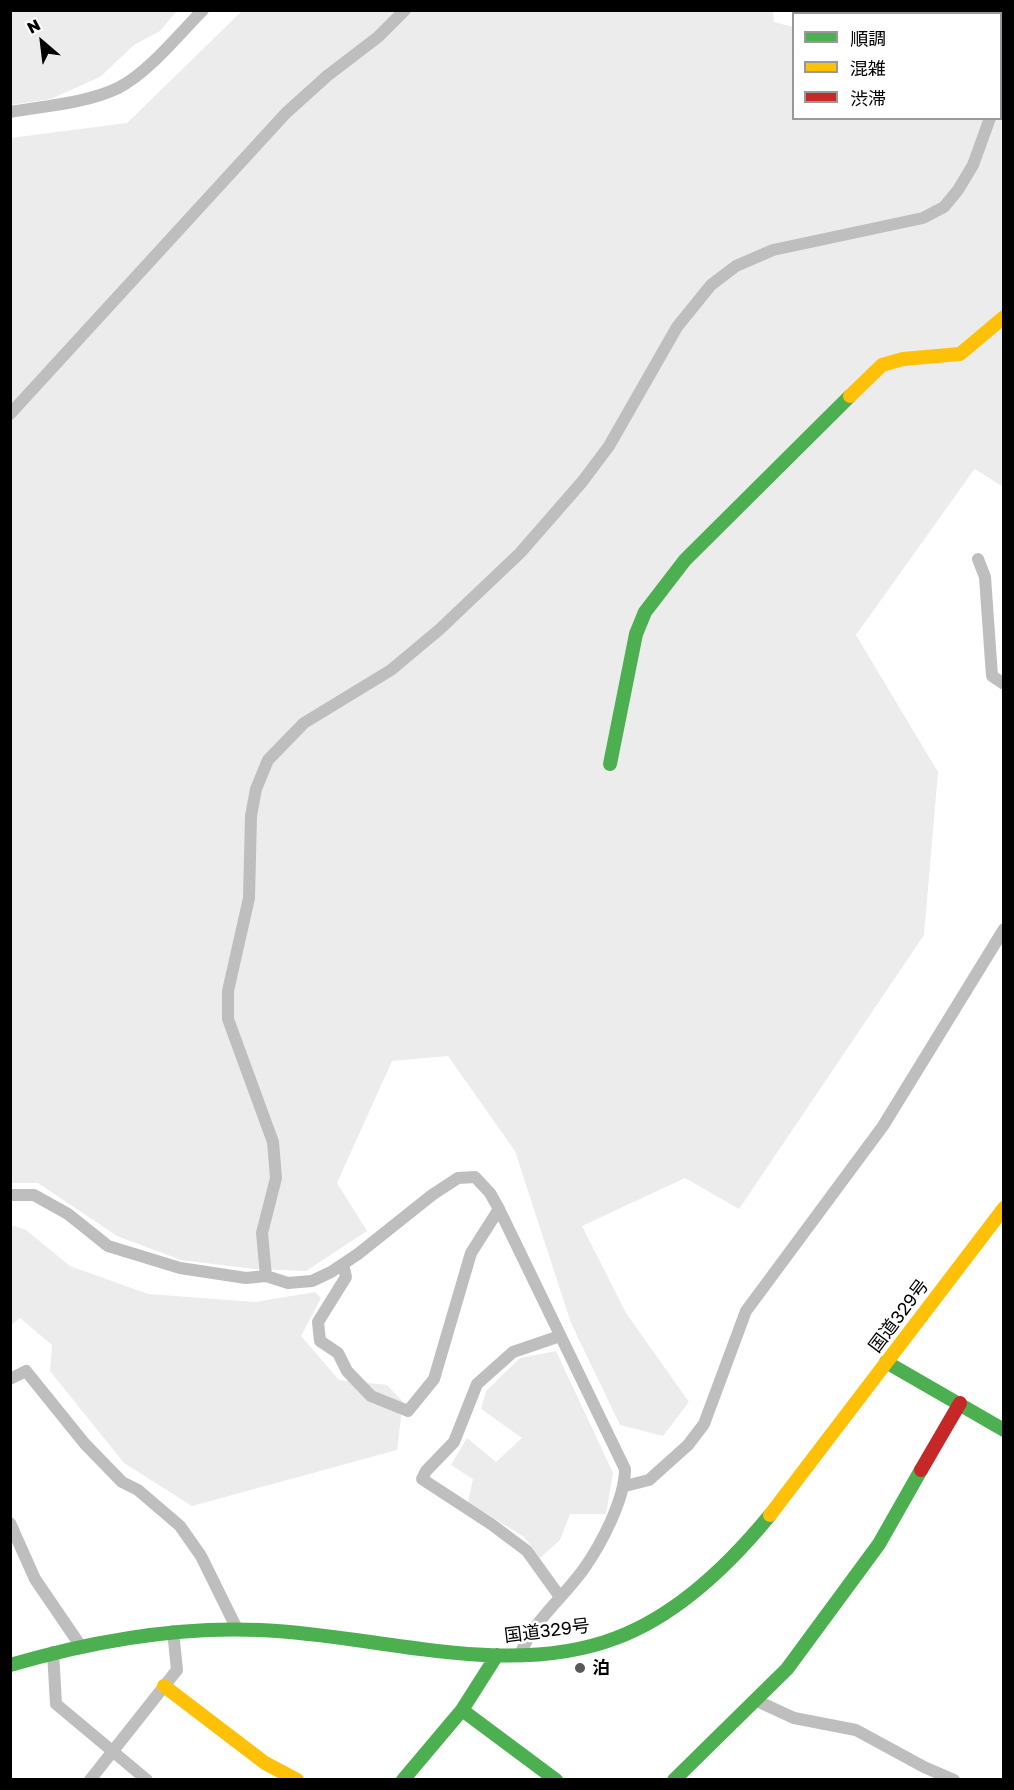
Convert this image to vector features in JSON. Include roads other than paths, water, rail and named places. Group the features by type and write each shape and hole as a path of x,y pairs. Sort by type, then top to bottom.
{"main road":[{"path":"609,764 636,634 645,612 685,560 882,365 903,359 960,354 1004,317"},
{"name":"国道329号","path":"10,1665 80,1645 173,1632 237,1629 496,1655 520,1655 590,1647 621,1636 655,1618 706,1583 735,1554 776,1506 1004,1208"},
{"path":"886,1362 1004,1430"},
{"path":"674,1779 757,1701 794,1660 879,1544 960,1403"},
{"path":"403,1779 462,1710 496,1655"},
{"path":"164,1686 265,1763 297,1779"},
{"path":"462,1710 556,1779"}],"street":[{"path":"10,112 101,94 118,88 134,78 204,10"},
{"path":"10,414 286,113 327,76 378,37 405,10"},
{"path":"266,1276 262,1233 276,1178 273,1142 228,1019 228,991 249,898 252,816 256,789 268,760 304,723 391,670 440,629 520,553 582,482 609,446 677,327 711,285 736,266 772,250 923,218 944,207 973,165 989,120"},
{"path":"978,559 985,577 992,676 1004,684"},
{"path":"625,1486 649,1480 687,1445 704,1424 746,1311 883,1126 1004,929"},
{"path":"10,1195 34,1194 68,1214 108,1246 180,1268 246,1278 266,1276 288,1283 312,1281 343,1264 458,1178 475,1177 490,1193 499,1209 625,1469 625,1486 584,1569 528,1635 520,1655"},
{"path":"343,1264 346,1277 318,1322 320,1341 338,1353 347,1371 371,1396 408,1411 434,1379 471,1253 499,1209"},
{"path":"560,1336 513,1352 477,1384 454,1442 426,1471 422,1479 491,1524 527,1551 560,1597"},
{"path":"10,1379 26,1371 85,1444 122,1482 138,1490 180,1526 201,1556 237,1629"},
{"path":"10,1522 35,1579 80,1645"},
{"path":"90,1779 114,1752 177,1670 173,1632"},
{"path":"53,1652 56,1704 147,1779"},
{"path":"757,1701 794,1718 856,1730 924,1767 954,1779"}],"place":[{"name":"泊","path":"580,1668"}]}
